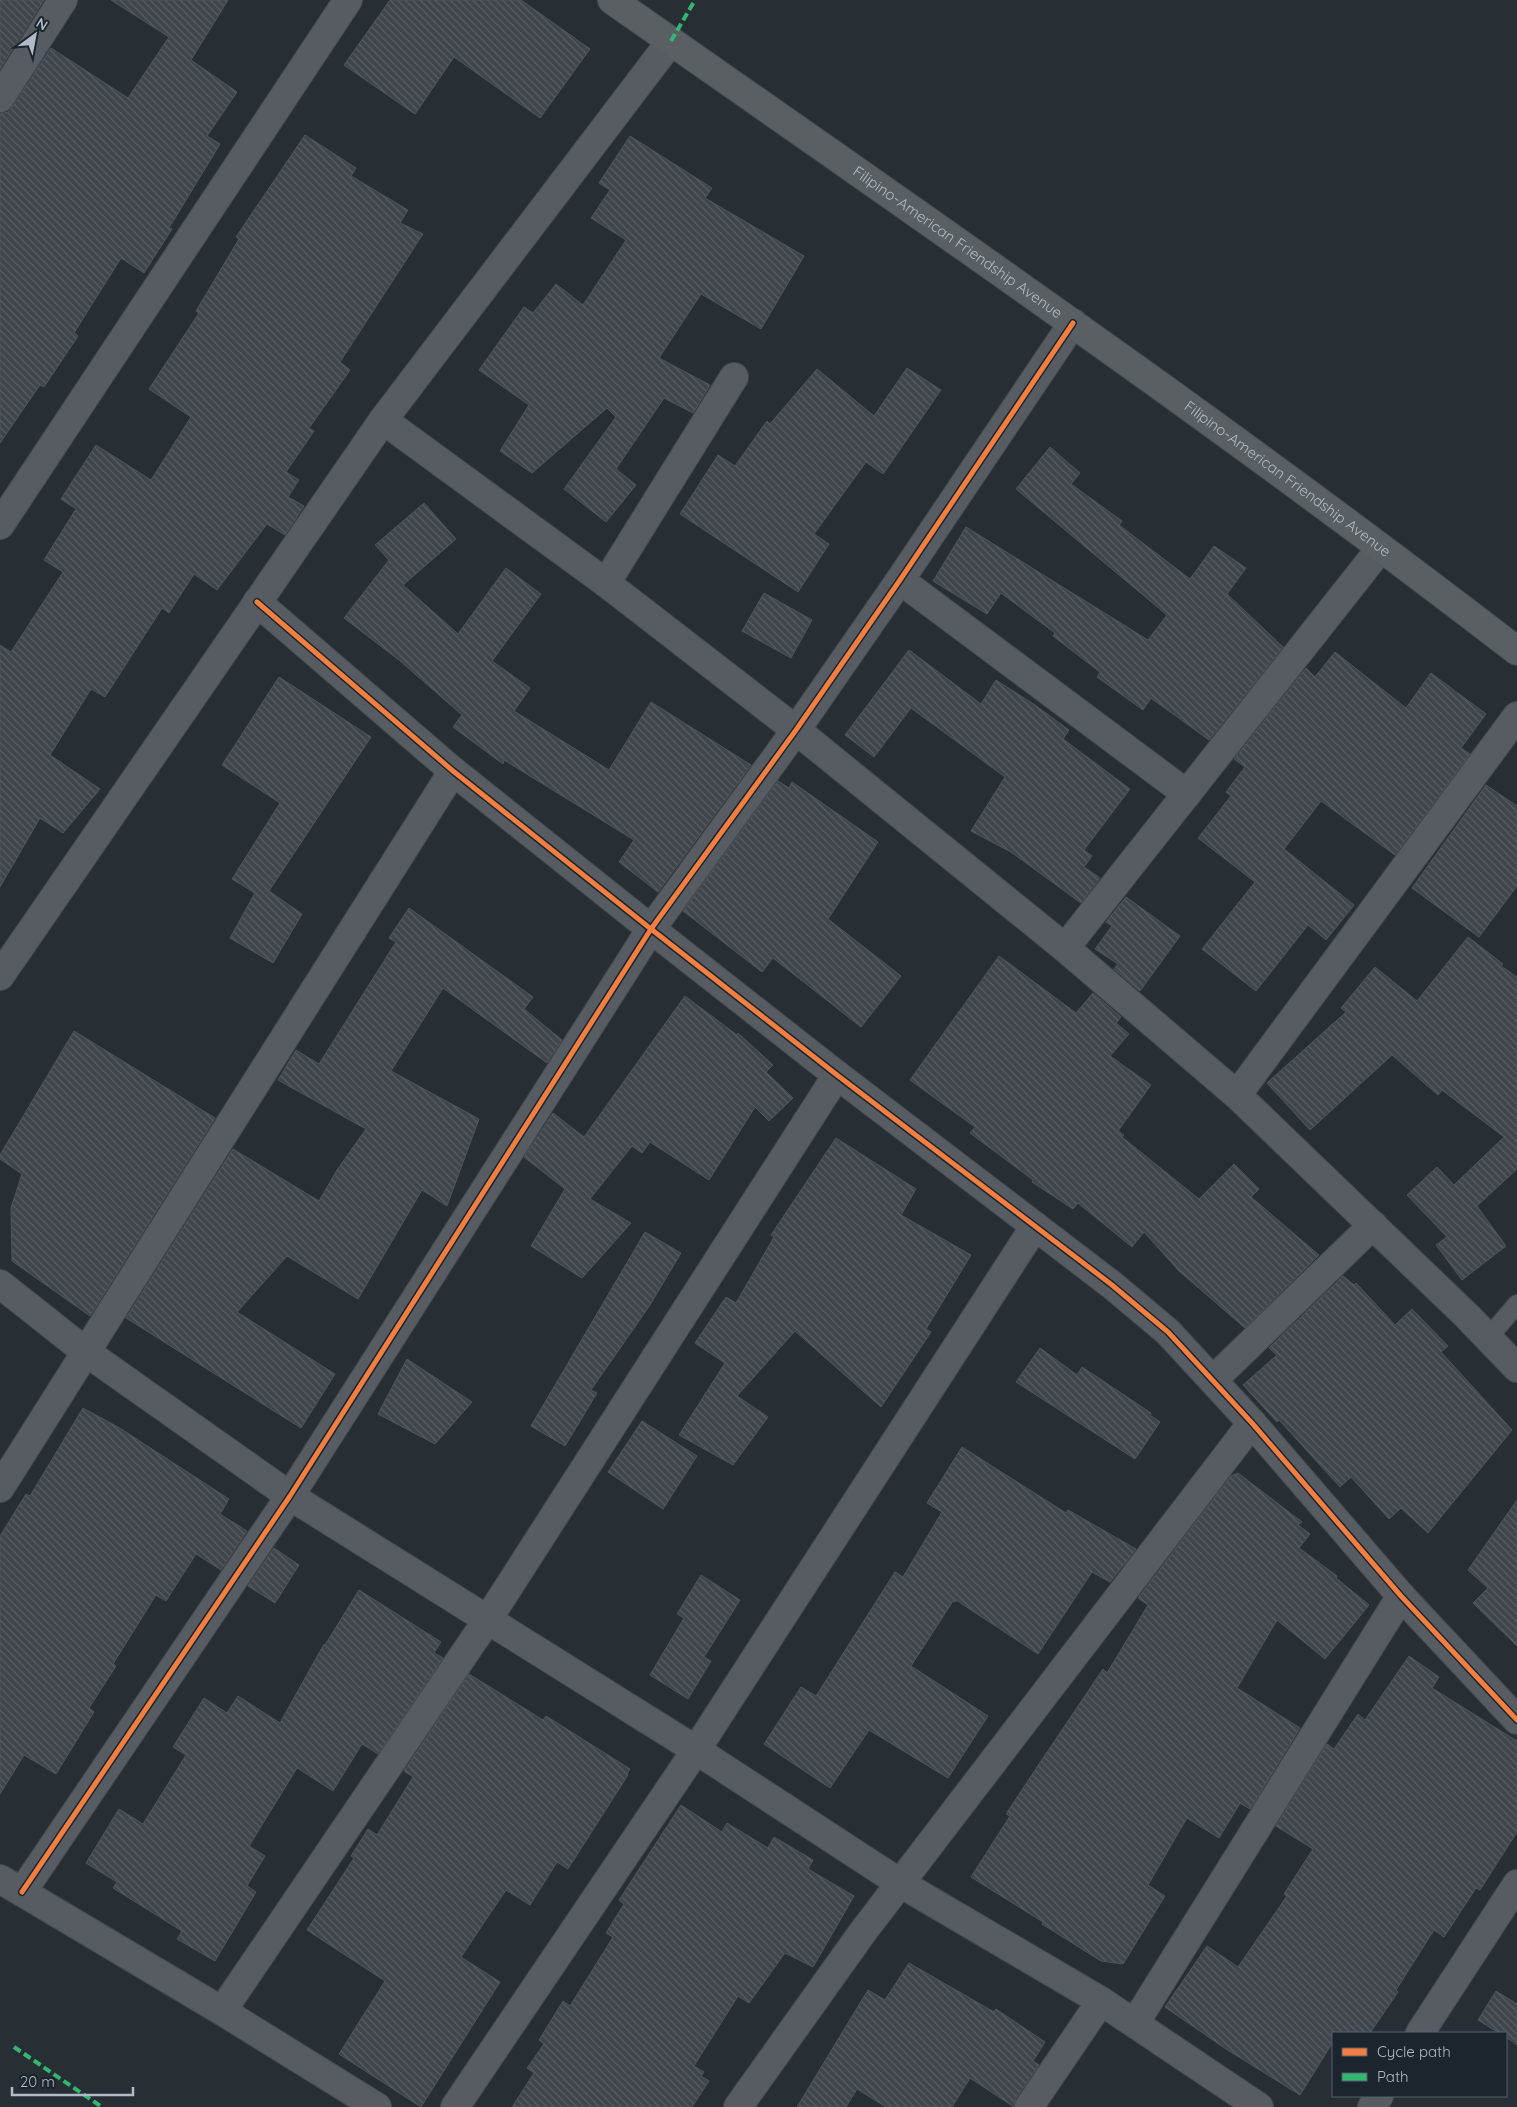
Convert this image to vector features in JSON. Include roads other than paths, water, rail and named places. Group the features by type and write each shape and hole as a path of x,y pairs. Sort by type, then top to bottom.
{"main road":[{"name":"Filipino-American Friendship Avenue","path":"612,0 1073,322 1517,651"}],"street":[{"path":"0,98 63,0"},
{"path":"0,525 348,0"},
{"path":"0,976 383,420 671,41"},
{"path":"377,2107 11,1885 290,1496 651,929 796,730 900,580 1073,322"},
{"path":"606,584 734,377"},
{"path":"383,420 606,584 796,730 1065,948 1237,1095 1373,1225 1517,1368"},
{"path":"1065,948 1380,549"},
{"path":"900,580 1187,794"},
{"path":"257,602 453,771 837,1075 1112,1285 1168,1332 1213,1380 1402,1596 1517,1720"},
{"path":"1237,1095 1517,716"},
{"path":"0,1488 453,771"},
{"path":"222,2012 488,1619 837,1075"},
{"path":"1213,1380 1373,1225"},
{"path":"455,2107 696,1750 1035,1226"},
{"path":"0,1284 86,1352 290,1496 696,1750 900,1883 1101,2001 1259,2107"},
{"path":"738,2107 862,1933 1252,1424"},
{"path":"1135,2023 1402,1596"},
{"path":"1421,2032 1517,1884"},
{"path":"1029,2107 1101,2001"}],"lane":[{"path":"1488,1338 1517,1304"}]}
